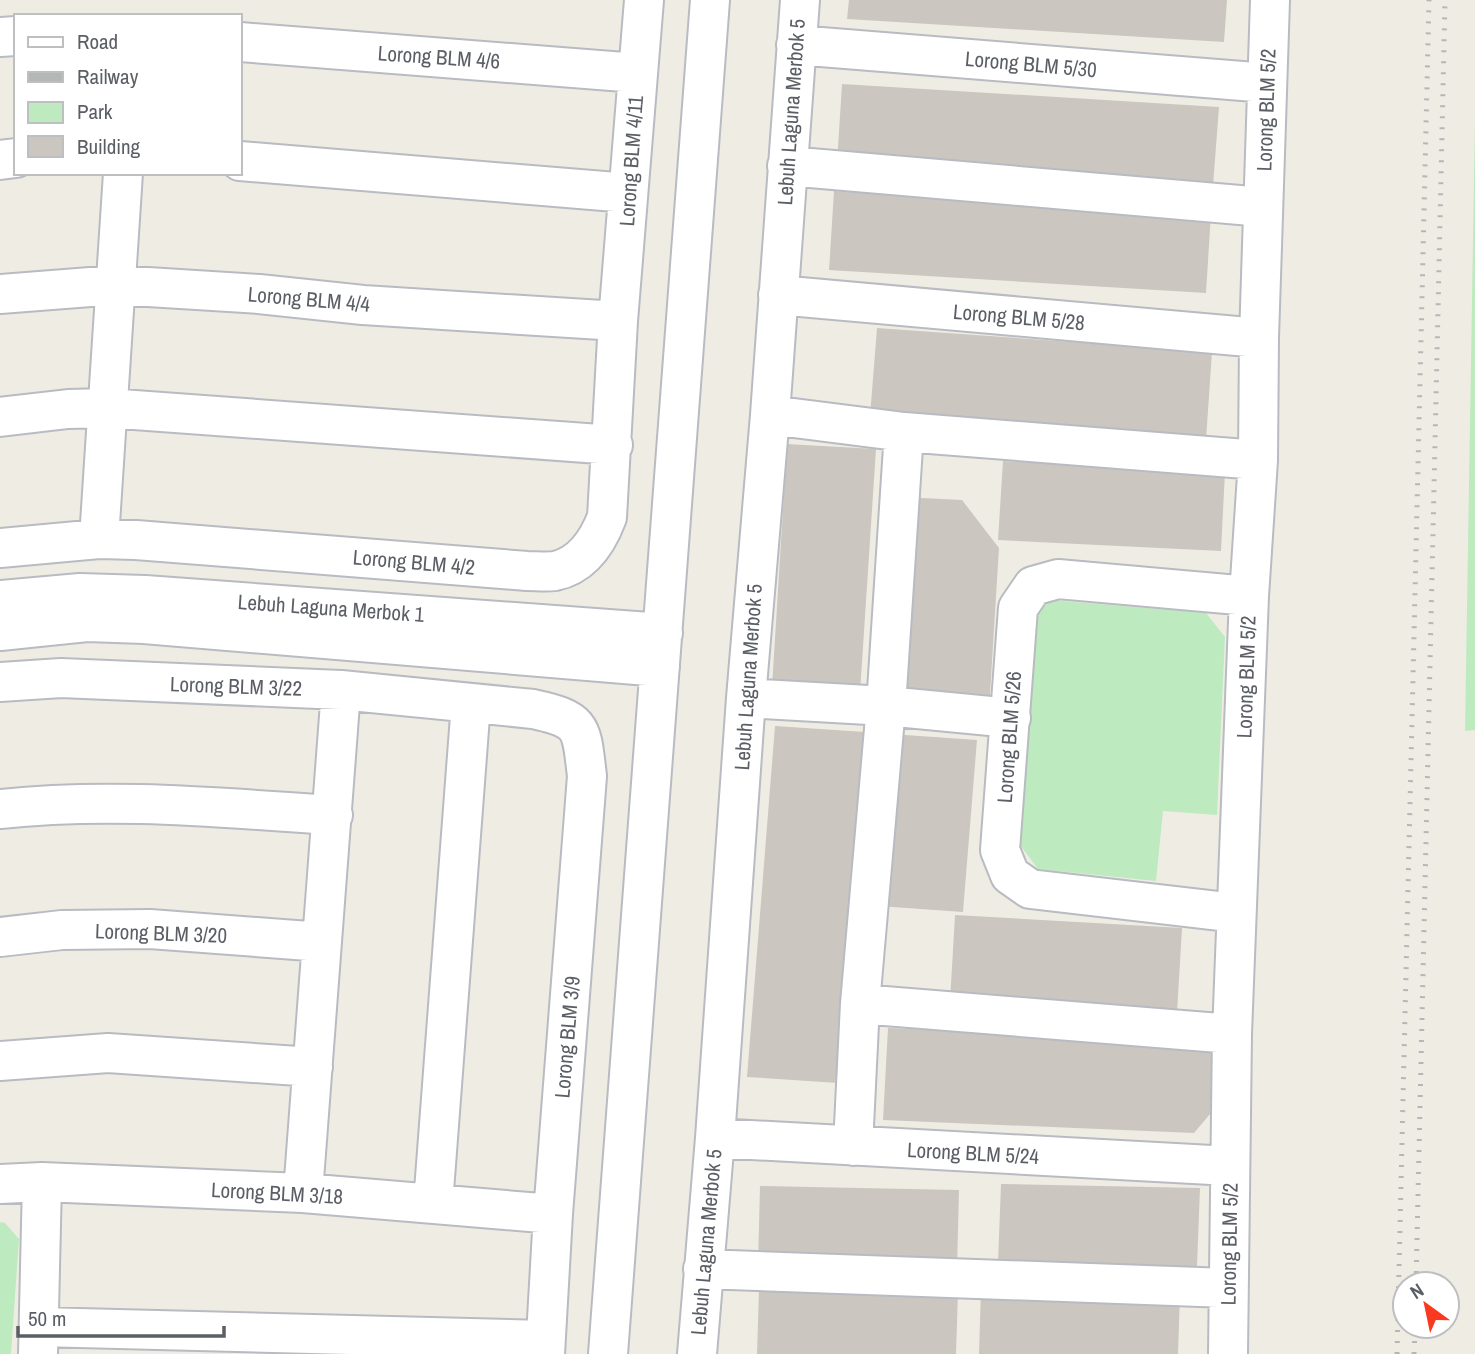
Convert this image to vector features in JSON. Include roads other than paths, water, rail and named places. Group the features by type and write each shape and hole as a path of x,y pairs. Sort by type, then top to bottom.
{"street":[{"name":"Lorong BLM 4/11","path":"618,321 644,0"},
{"path":"608,1354 710,0"},
{"name":"Lebuh Laguna Merbok 5","path":"696,1354 715,1138 800,0"},
{"name":"Lorong BLM 5/2","path":"1227,1354 1232,1034 1249,596 1258,460 1259,338 1270,0"},
{"name":"Lorong BLM 4/6","path":"242,42 638,73"},
{"name":"Lorong BLM 5/30","path":"796,45 1267,83"},
{"path":"242,161 628,193"},
{"path":"787,166 1263,207"},
{"path":"99,539 122,175"},
{"name":"Lorong BLM 4/4","path":"0,294 116,285 259,294 363,305 618,321"},
{"name":"Lorong BLM 5/28","path":"779,295 1259,338"},
{"name":"Lorong BLM 4/2","path":"0,548 99,539 555,571 572,564 590,551 600,536 607,517 618,321"},
{"path":"0,417 68,409 107,408 613,444"},
{"path":"770,415 904,432 1258,460"},
{"path":"853,1146 860,1004 887,706 904,432"},
{"name":"Lorong BLM 5/26","path":"1236,913 1030,889 1010,875 1000,850 1018,608 1033,586 1058,579 1249,596"},
{"name":"Lebuh Laguna Merbok 1","path":"0,600 80,593 145,595 661,650"},
{"name":"Lebuh Laguna Merbok 1","path":"0,631 87,622 661,650"},
{"name":"Lorong BLM 3/22","path":"0,682 61,678 341,690 533,709 561,715 574,723"},
{"path":"303,1193 341,690"},
{"path":"746,698 887,706 1010,718"},
{"path":"433,1204 471,703"},
{"name":"Lorong BLM 3/9","path":"545,1347 587,776 583,742 574,723"},
{"path":"0,809 143,803 333,814"},
{"name":"Lorong BLM 3/20","path":"0,937 62,930 150,929 322,942"},
{"path":"860,1004 1232,1034"},
{"path":"0,1061 107,1053 313,1068"},
{"name":"Lorong BLM 5/24","path":"715,1138 1230,1166"},
{"path":"42,1182 38,1340 545,1347"},
{"name":"Lorong BLM 3/18","path":"0,1184 42,1182 303,1193 553,1214"},
{"path":"703,1269 1227,1288"}],"railway":[{"path":"1397,1354 1429,0"},
{"path":"1416,1270 1445,0"},
{"path":"1414,1340 1414,1354"}]}
